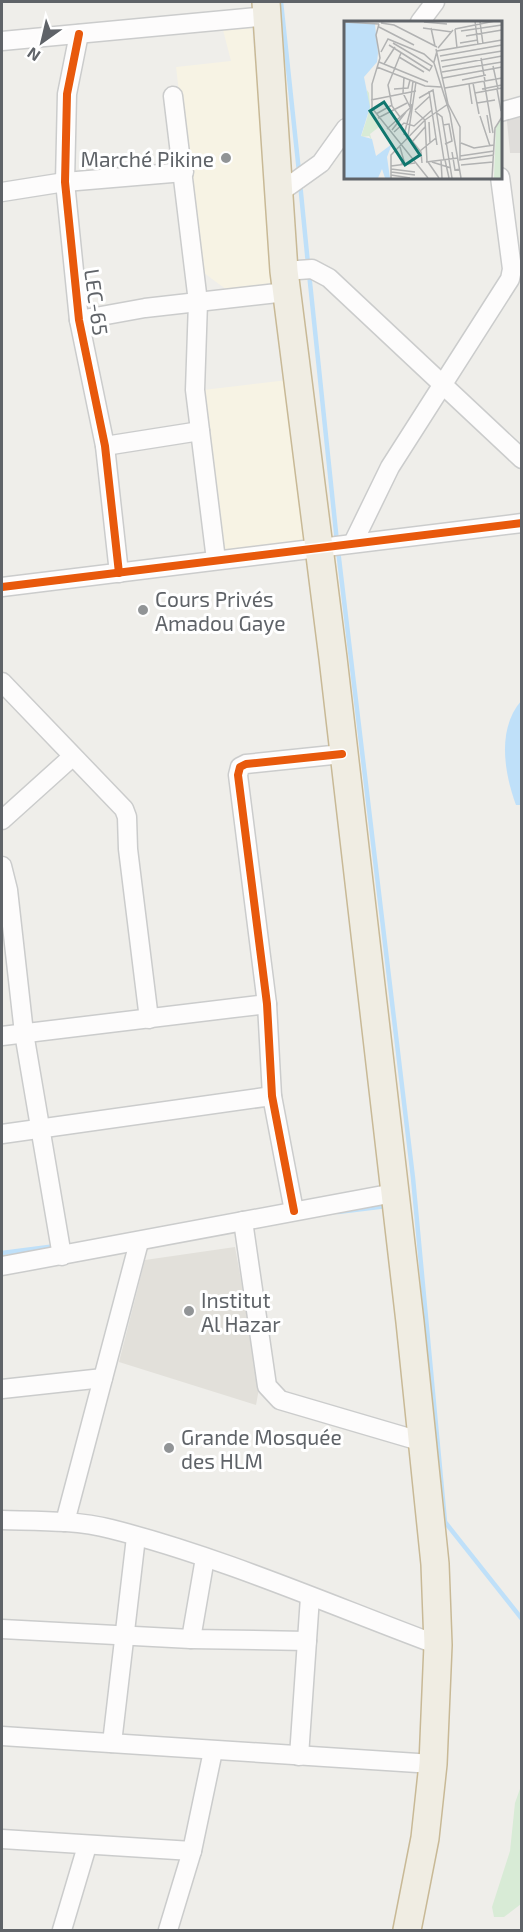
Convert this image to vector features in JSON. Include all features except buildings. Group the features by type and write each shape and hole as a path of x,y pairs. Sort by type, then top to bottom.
{"highway":[{"path":"267,9 285,281 319,550 423,1442 435,1564 438,1645 433,1764 425,1838 407,1930"}],"street":[{"path":"421,21 435,2"},
{"path":"2,41 79,34 267,9"},
{"name":"LEC-65","path":"79,34 67,94 65,182 79,320 105,446 119,573"},
{"path":"173,96 198,302 195,390 216,560"},
{"path":"502,112 522,106"},
{"path":"279,193 321,163 344,131"},
{"path":"2,192 65,182 184,172"},
{"path":"353,543 390,467 444,386 510,279 512,269 500,178"},
{"path":"79,320 198,302 285,281 312,269 329,278 522,459"},
{"path":"105,446 200,431"},
{"path":"2,587 216,560 319,550 353,543 522,523"},
{"path":"2,682 72,758 124,809 127,817 128,849 149,1019"},
{"path":"294,1210 272,1096 267,1004 238,775 240,767 246,764 342,754"},
{"path":"2,820 72,758"},
{"path":"2,866 8,890 24,1034 62,1256"},
{"path":"2,1036 267,1004"},
{"path":"2,1134 40,1131 272,1096"},
{"path":"2,1266 394,1193"},
{"path":"243,1221 267,1386 272,1393 280,1400 423,1442"},
{"path":"65,1522 139,1242"},
{"path":"2,1389 103,1378"},
{"path":"2,1520 65,1522 109,1529 205,1558 438,1645"},
{"path":"112,1743 136,1537"},
{"path":"191,1639 205,1558"},
{"path":"299,1756 309,1597"},
{"path":"2,1629 191,1639 307,1641"},
{"path":"2,1736 433,1764"},
{"path":"168,1930 192,1851 213,1751"},
{"path":"2,1839 192,1851"},
{"path":"62,1930 87,1846"}],"shaded area":[{"name":"Marché Pikine","path":"251,23 277,286 231,293 200,270 176,67 231,61 222,26"},
{"path":"521,110 521,153 510,153 506,111"},
{"path":"296,379 317,547 216,557 195,391"},
{"name":"Institut Al Hazar","path":"235,1247 260,1383 256,1405 119,1362 145,1260"}],"green space":[{"path":"521,1786 521,1904 504,1917 494,1917 492,1907 510,1851 515,1803"}],"water":[{"path":"521,701 521,805 516,805 508,779 505,751 508,724"}],"waterway":[{"path":"281,2 299,172"},
{"path":"300,183 308,264"},
{"path":"309,273 337,542"},
{"path":"338,550 413,1178 445,1522 522,1619"},
{"path":"338,1212 387,1206"},
{"path":"2,1253 56,1246"}],"cycle path":[{"path":"79,34 67,94 65,182 79,320 105,446 119,573"},
{"path":"2,587 522,523"},
{"path":"294,1211 272,1096 267,1004 238,775 240,767 246,764 342,754"}],"place":[{"name":"Marché Pikine","path":"226,158"},
{"name":"Cours Privés Amadou Gaye","path":"143,610"},
{"name":"Institut Al Hazar","path":"189,1311"},
{"name":"Grande Mosquée des HLM","path":"169,1448"}]}
